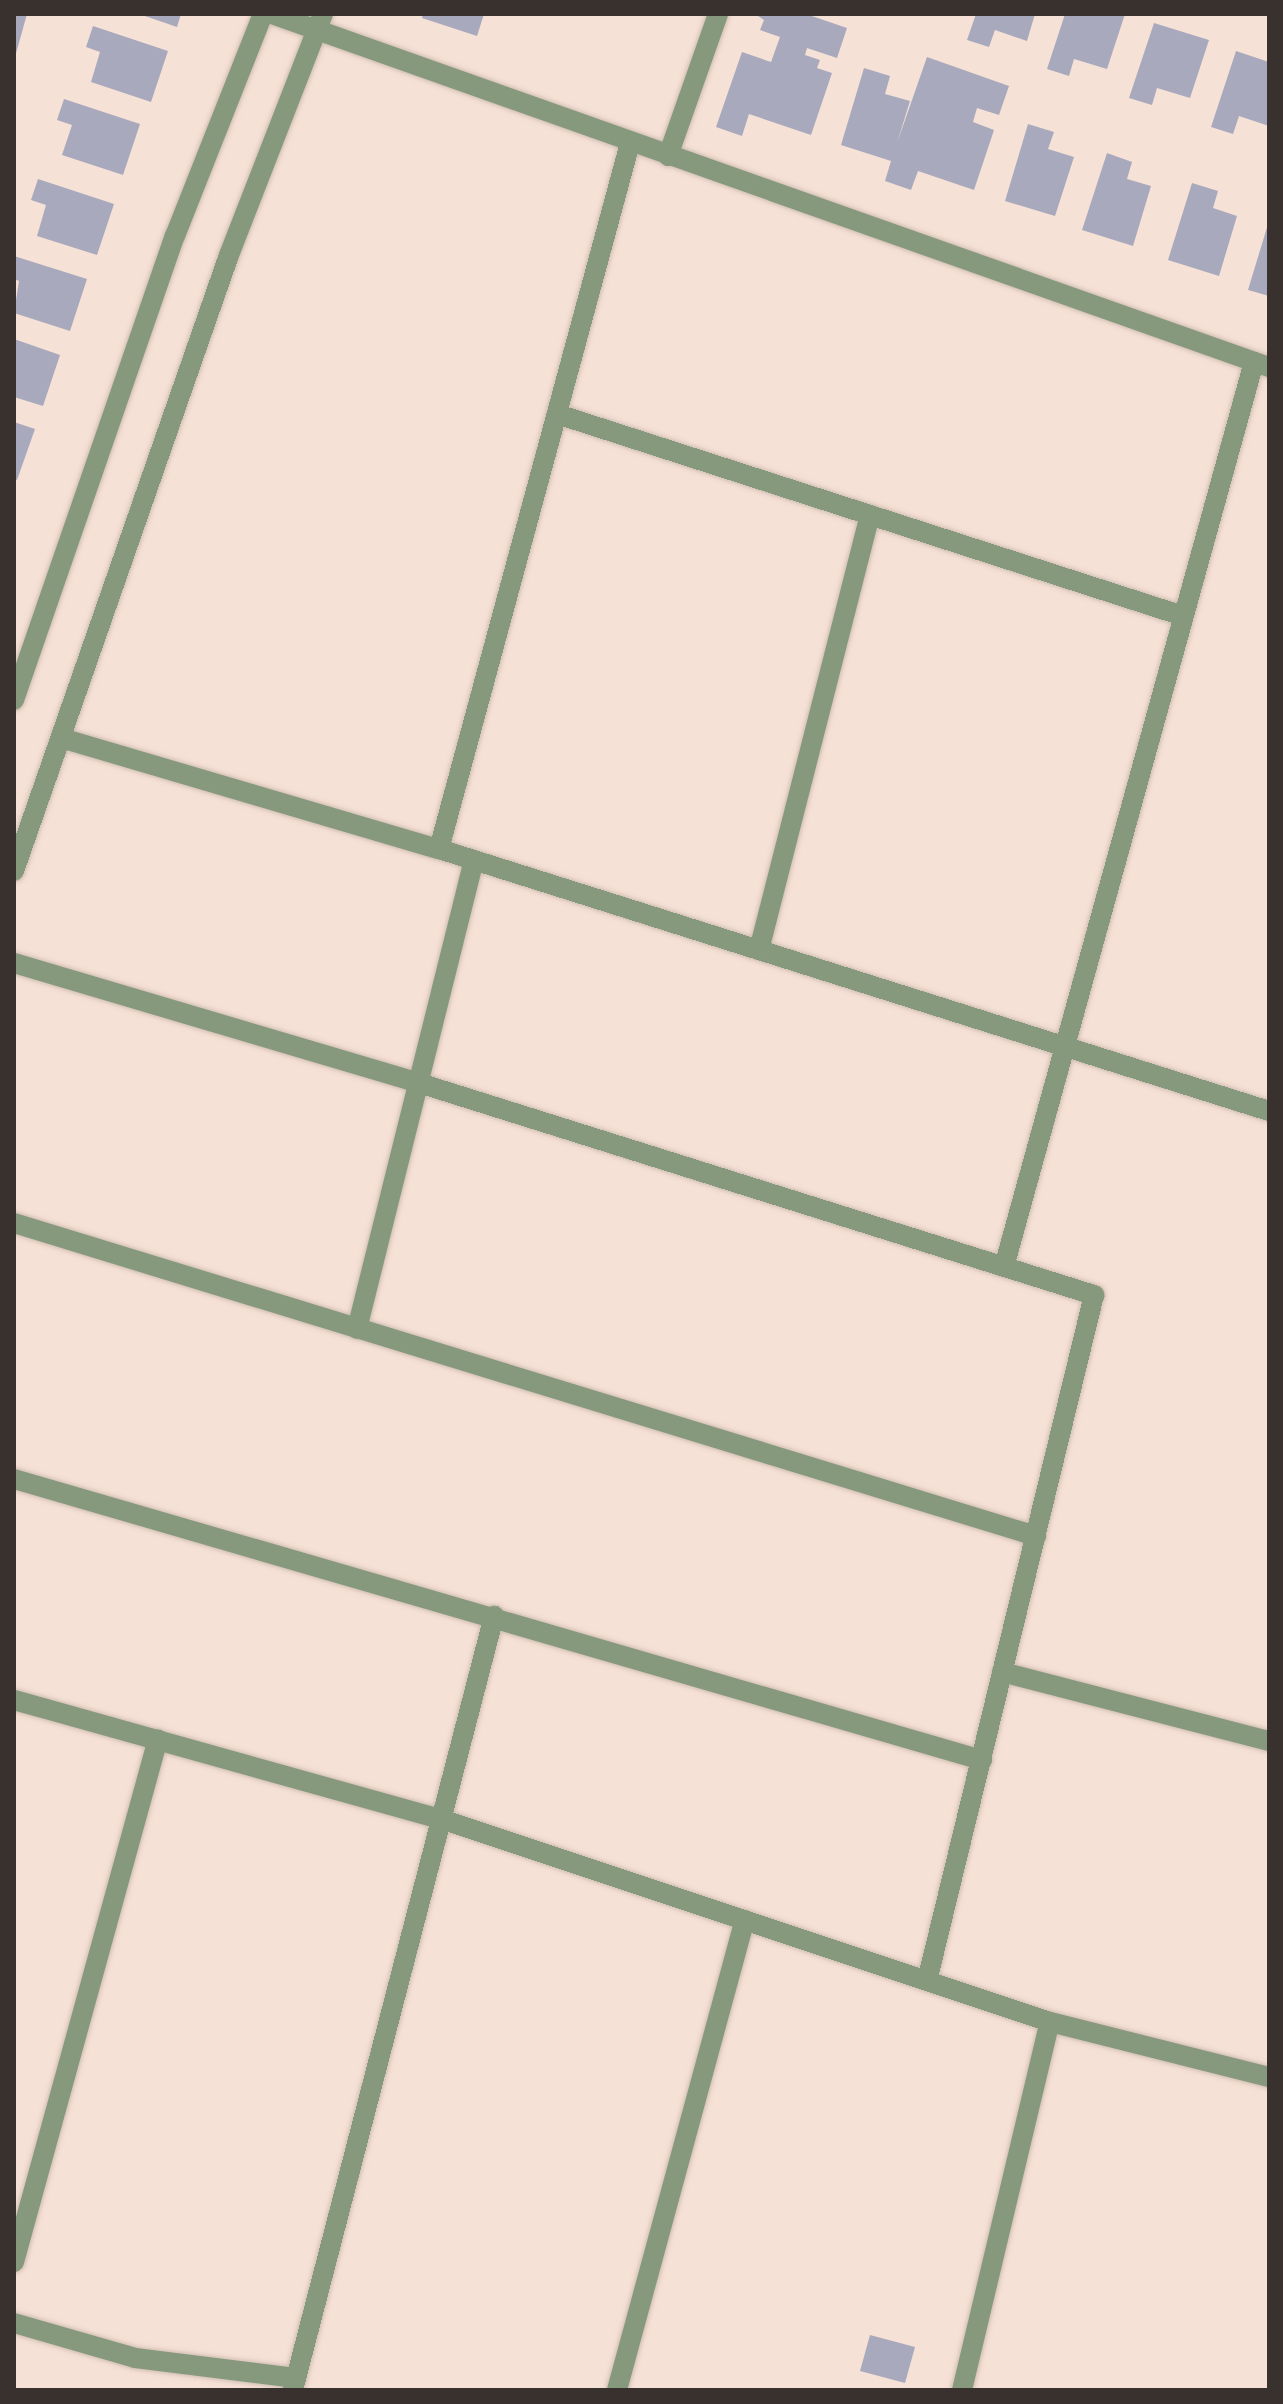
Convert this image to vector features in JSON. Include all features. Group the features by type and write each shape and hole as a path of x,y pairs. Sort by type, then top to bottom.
{"street":[{"path":"16,686 175,236 263,14"},
{"path":"272,14 321,21 630,143 1261,364 1183,616 1004,1267"},
{"path":"668,156 718,14"},
{"path":"14,871 229,255 321,21"},
{"path":"439,849 630,143"},
{"path":"557,414 1183,616"},
{"path":"759,950 870,515"},
{"path":"61,738 439,849 1269,1111"},
{"path":"357,1329 474,861"},
{"path":"14,963 419,1083 1094,1295 927,1981"},
{"path":"14,1223 1036,1536"},
{"path":"14,1479 982,1760"},
{"path":"14,2323 135,2358 294,2384 494,1616"},
{"path":"1002,1672 1269,1741"},
{"path":"14,1700 441,1819 1050,2022 1269,2077"},
{"path":"14,2262 158,1739"},
{"path":"617,2390 745,1920"},
{"path":"962,2390 1050,2022"}],"building":[{"path":"14,14 27,14 15,57 14,57"},
{"path":"139,14 181,14 177,27"},
{"path":"423,14 484,14 477,36 422,18"},
{"path":"755,14 806,14 847,28 837,58 807,48 805,55 820,60 817,68 832,73 811,135 749,114 742,136 716,127 742,52 771,62 780,37 760,30 764,20"},
{"path":"976,14 1035,14 1027,41 995,30 989,47 967,40"},
{"path":"1065,14 1125,14 1107,69 1074,59 1069,76 1047,69"},
{"path":"1154,23 1209,40 1190,98 1157,88 1152,105 1129,98"},
{"path":"93,26 168,51 151,102 91,82 100,52 86,47"},
{"path":"1236,51 1269,62 1269,126 1239,116 1233,134 1211,127"},
{"path":"927,57 1009,86 999,115 977,108 973,122 994,130 974,190 918,171 911,190 885,181 891,161 841,145 864,68 890,76 885,94 910,101 897,143"},
{"path":"64,99 140,124 123,175 62,155 72,125 57,120"},
{"path":"1028,124 1054,132 1048,149 1074,157 1055,216 1005,201"},
{"path":"1107,153 1132,162 1127,179 1151,186 1133,246 1082,230"},
{"path":"38,179 114,204 97,255 37,236 46,205 31,200"},
{"path":"1192,183 1218,191 1213,208 1237,216 1219,276 1168,260"},
{"path":"1269,224 1269,296 1248,290"},
{"path":"14,256 87,279 70,331 14,313 19,281 14,279"},
{"path":"14,339 60,355 43,406 14,397"},
{"path":"14,422 35,429 17,480 14,479"},
{"path":"870,2335 915,2347 905,2383 860,2371"}]}
